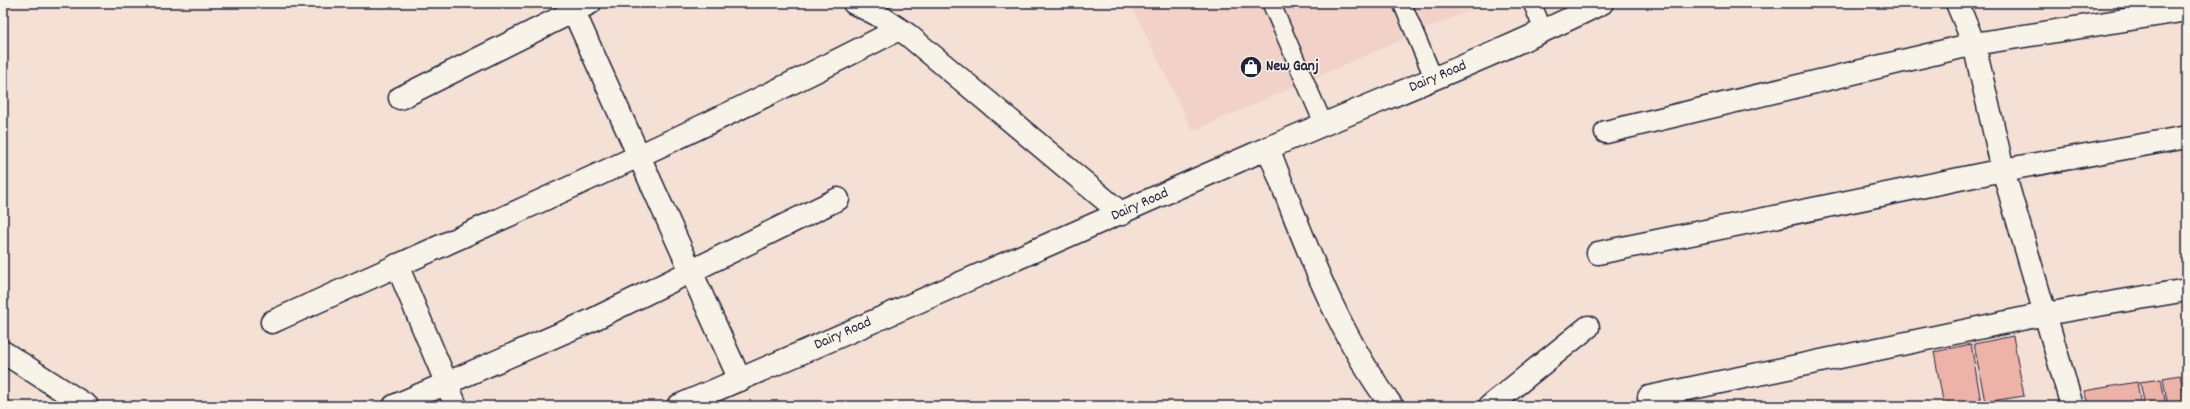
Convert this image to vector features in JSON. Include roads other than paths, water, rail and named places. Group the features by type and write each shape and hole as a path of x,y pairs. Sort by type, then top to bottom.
{"street":[{"path":"854,3 878,15 899,29 1122,214"},
{"name":"Dairy Road","path":"678,406 1122,214 1268,148 1544,32 1602,3"},
{"path":"1957,3 1974,44 2003,170 2072,406"},
{"path":"400,98 582,7 639,156 693,272 740,380"},
{"path":"1606,132 1974,44 2187,10"},
{"path":"272,322 639,156 805,78 899,29"},
{"path":"1598,253 2003,170 2187,137"},
{"path":"1268,148 1318,276 1340,323 1392,406"},
{"path":"394,406 590,321 693,272 838,199"},
{"path":"397,265 456,406"},
{"path":"1649,397 2045,314 2187,290"},
{"path":"1490,406 1588,327"},
{"path":"3,352 87,406"}],"lane":[{"path":"1271,3 1324,125"},
{"path":"1402,3 1434,79"},
{"path":"1532,3 1544,32"}],"place":[{"name":"New Ganj","path":"1251,67"}]}
